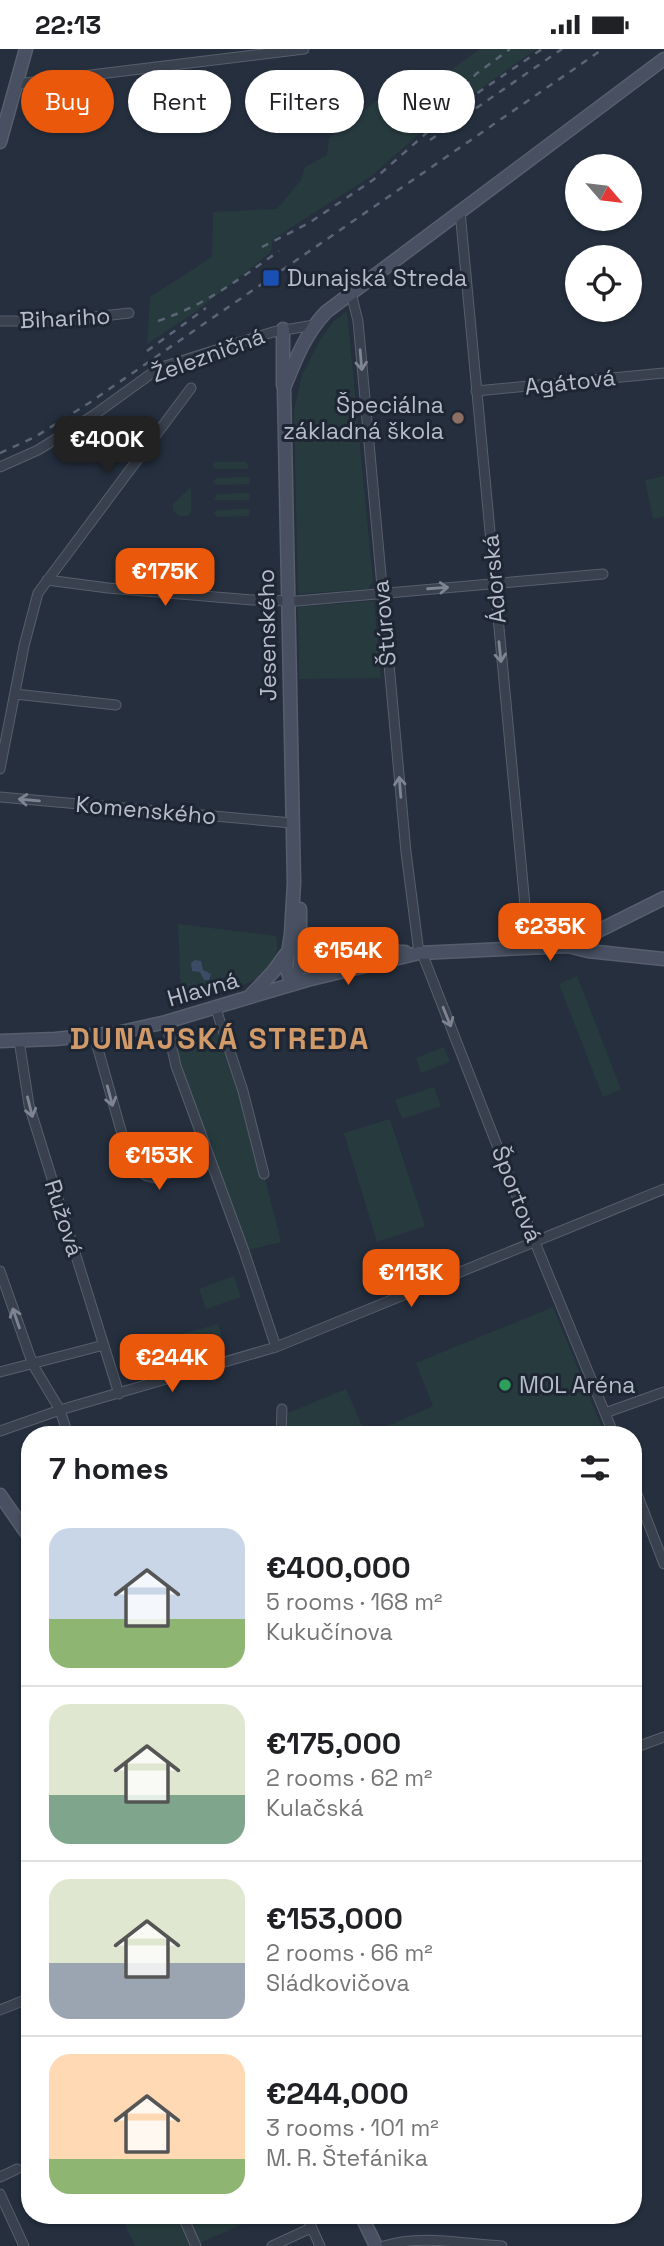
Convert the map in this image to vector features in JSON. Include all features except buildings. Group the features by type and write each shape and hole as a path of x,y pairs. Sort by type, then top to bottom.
{"street":[{"path":"0,142 26,49"},
{"path":"17,84 304,49"},
{"path":"314,325 351,293 664,59"},
{"name":"Ádorská","path":"460,211 529,948"},
{"name":"Štúrova","path":"351,293 358,321 406,852 420,953"},
{"name":"Bihariho","path":"0,321 59,321 129,313"},
{"name":"Železničná","path":"0,467 37,450 94,415 159,368 283,329 314,325"},
{"name":"Jesenského","path":"292,984 286,969 295,949 299,898 294,883 292,823 284,388 300,349 314,325"},
{"path":"283,329 284,388"},
{"name":"Agátová","path":"476,391 664,373"},
{"path":"0,769 34,602 47,580 191,388"},
{"path":"47,580 108,588 287,601 603,574"},
{"path":"15,694 116,705"},
{"name":"Komenského","path":"0,797 292,823"},
{"path":"568,946 664,898"},
{"path":"607,927 604,939 611,953"},
{"path":"250,997 295,949 420,953 568,946 589,951 664,959"},
{"name":"Hlavná","path":"0,1041 94,1035 166,1022 292,984 420,953"},
{"name":"Športová","path":"420,953 610,1426"},
{"path":"215,1006 243,1091 264,1174"},
{"path":"166,1022 176,1066 276,1347"},
{"path":"94,1035 127,1157 135,1169 155,1178 209,1159"},
{"name":"Ružová","path":"19,1040 29,1104 119,1394"},
{"path":"0,1431 276,1347 664,1189"},
{"path":"1,1276 33,1365 60,1411 65,1426"},
{"path":"0,1372 104,1345"},
{"path":"605,1413 664,1392"},
{"path":"281,1426 282,1409"},
{"path":"0,1495 21,1525"},
{"path":"642,1507 664,1564"},
{"path":"642,1745 664,1737"},
{"path":"0,2010 21,2002"},
{"path":"0,2177 17,2169"},
{"path":"0,2194 24,2246"},
{"path":"186,2224 196,2246"},
{"path":"309,2224 320,2246"},
{"path":"366,2224 376,2246"},
{"path":"272,2246 311,2228"},
{"path":"384,2246 399,2241 420,2240 502,2246"}],"green space":[{"path":"480,49 536,49 475,93 475,70 451,70"},
{"path":"378,100 378,133 420,133 370,177 273,239 271,252 194,313 147,344 150,297 212,257 213,212 277,209 301,180 305,167 327,155 329,138 335,133 364,133 364,111"},
{"path":"347,311 373,581 368,589 298,594 294,410 302,375 320,340 334,321"},
{"path":"216,462 246,462 249,466 248,469 215,469 212,465"},
{"path":"664,476 664,517 653,519 645,480"},
{"path":"217,478 250,479 249,484 216,485 213,481"},
{"path":"191,487 191,512 188,516 179,516 173,510 173,504"},
{"path":"217,494 250,495 249,500 214,500"},
{"path":"217,510 250,510 249,516 217,517 214,513"},
{"path":"374,601 381,678 299,679 298,607"},
{"path":"178,924 276,936 276,953 271,966 245,984 181,1000"},
{"path":"367,952 368,963 305,974 306,955"},
{"path":"577,976 621,1089 603,1097 559,984"},
{"path":"221,1024 243,1091 281,1242 244,1251 170,1038"},
{"path":"444,1047 450,1062 421,1073 416,1058"},
{"path":"434,1087 441,1106 402,1119 395,1100"},
{"path":"390,1119 425,1226 377,1242 344,1133"},
{"path":"234,1276 241,1297 206,1309 199,1289"},
{"name":"MOL Aréna","path":"553,1307 601,1426 387,1426 433,1406 416,1363"},
{"path":"218,1324 224,1345 181,1357 175,1336"},
{"path":"346,1389 362,1426 286,1426 288,1413"},
{"path":"125,2224 243,2224 193,2246 135,2246"}],"water":[{"path":"195,960 201,961 203,970 211,974 209,980 204,980 200,972 192,971 191,963"}],"railway":[{"path":"475,75 510,49"},
{"path":"262,247 309,223 373,180 454,109 542,49"},
{"path":"430,140 562,49"},
{"path":"0,453 35,437 89,403 603,49"},
{"path":"158,321 206,299 279,251"},
{"path":"147,351 206,308"}],"place":[{"name":"Dunajská Streda","path":"271,278"},
{"name":"Špeciálna základná škola","path":"458,418"},
{"name":"MOL Aréna","path":"505,1385"}],"district":[{"name":"DUNAJSKÁ STREDA","path":"220,1039"}]}
